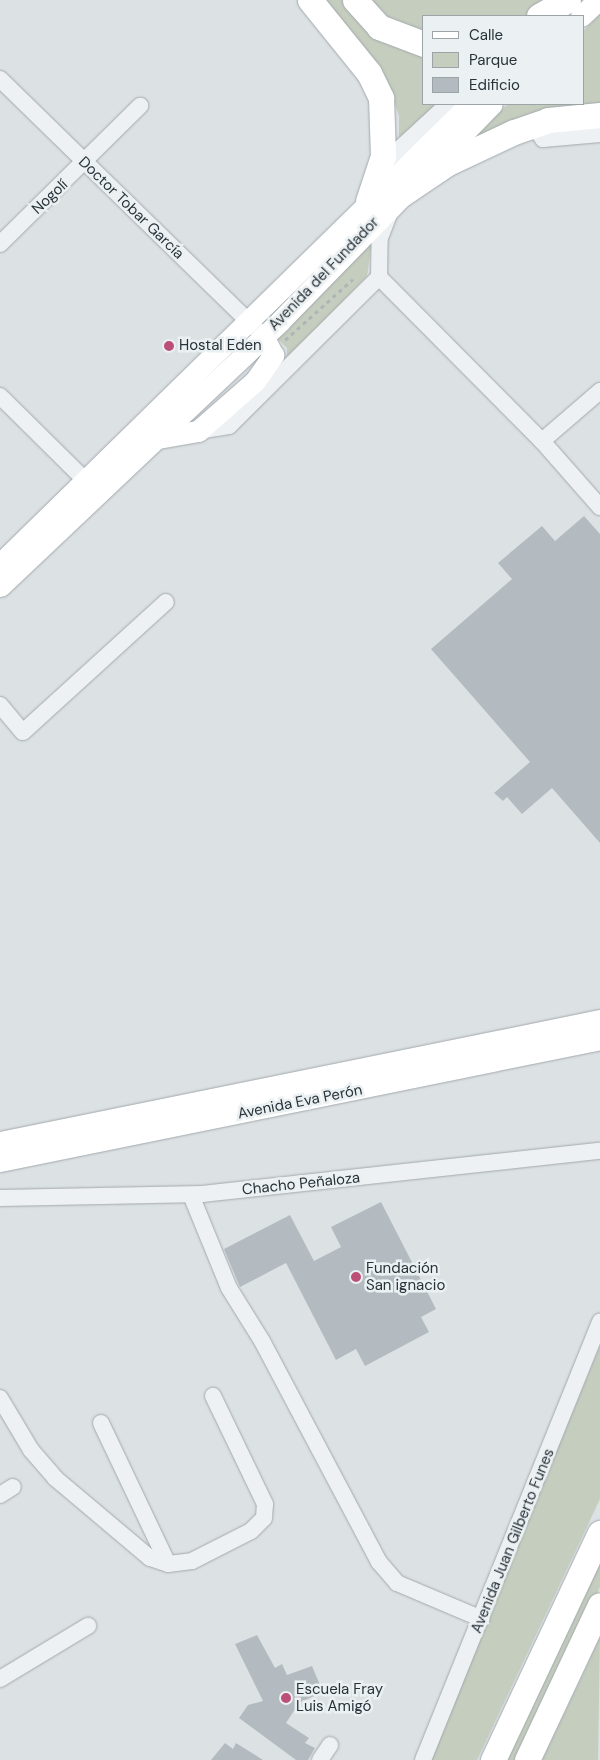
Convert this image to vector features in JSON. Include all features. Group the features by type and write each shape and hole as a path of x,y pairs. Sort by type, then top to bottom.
{"highway":[{"path":"310,0 376,86 384,114 382,165 368,201"},
{"path":"355,0 379,27 422,43"},
{"path":"541,15 568,0"},
{"path":"399,196 478,147 533,126 600,115"},
{"path":"493,1760 600,1533"},
{"path":"527,1760 600,1605"}],"main road":[{"path":"561,15 576,0"},
{"path":"582,15 598,0"},
{"name":"Avenida del Fundador","path":"0,586 91,485 248,320 368,201 469,105"},
{"name":"Avenida del Fundador","path":"0,564 91,485 151,441 263,336 399,196 491,105"},
{"path":"151,441 183,430 198,431 269,365 273,349 263,336"},
{"name":"Avenida Eva Perón","path":"0,1142 600,1020"},
{"name":"Avenida Eva Perón","path":"0,1161 600,1039"}],"street":[{"name":"Doctor Tobar García","path":"0,79 263,336"},
{"path":"382,165 447,105"},
{"name":"Nogolí","path":"0,244 86,164 140,106"},
{"path":"533,126 543,139 600,134"},
{"path":"198,431 229,426 379,277 380,238 399,196"},
{"path":"379,277 542,441 600,507"},
{"path":"542,441 600,391"},
{"path":"0,396 91,485"},
{"path":"0,705 23,732 166,602"},
{"name":"Chacho Peñaloza","path":"0,1198 191,1194 600,1151"},
{"path":"191,1194 224,1280 262,1341 379,1562 397,1583 482,1619"},
{"name":"Avenida Juan Gilberto Funes","path":"423,1760 482,1619 600,1321"},
{"path":"0,1398 55,1478 150,1558 168,1564 192,1561 251,1531 264,1518 265,1504 213,1396"},
{"path":"101,1423 168,1564"},
{"path":"0,1678 88,1626"},
{"path":"320,1760 330,1745"}],"green space":[{"path":"320,0 343,0 422,49 422,105 437,105 399,138 399,116 391,93"},
{"path":"361,0 556,0 528,15 422,15 422,38 406,34"},
{"path":"600,14 600,106 461,149 507,105 585,105 585,29"},
{"path":"372,241 367,276 287,358 287,348 276,337"},
{"path":"600,1346 600,1499 477,1760 429,1760"},
{"path":"600,1553 600,1587 524,1748 518,1760 501,1760"},
{"path":"600,1637 598,1760 542,1760 585,1670"}],"building":[{"path":"584,516 600,534 600,843 552,788 522,814 507,797 503,801 494,793 530,762 431,649 512,579 498,563 542,526 555,541"},
{"name":"Fundación San ignacio","path":"381,1202 436,1309 421,1317 429,1332 365,1366 356,1349 336,1360 286,1263 240,1287 224,1249 290,1215 314,1261 341,1247 331,1227"},
{"name":"Escuela Fray Luis Amigó","path":"257,1635 275,1668 282,1664 287,1675 312,1666 320,1685 313,1689 316,1695 299,1703 286,1723 309,1738 305,1743 315,1748 308,1760 296,1760 239,1718 248,1705 263,1701 235,1644"},
{"path":"225,1743 233,1749 236,1743 263,1760 211,1760"}],"place":[{"name":"Hostal Eden","path":"169,346"},
{"name":"Fundación San ignacio","path":"356,1277"},
{"name":"Escuela Fray Luis Amigó","path":"286,1698"}]}
